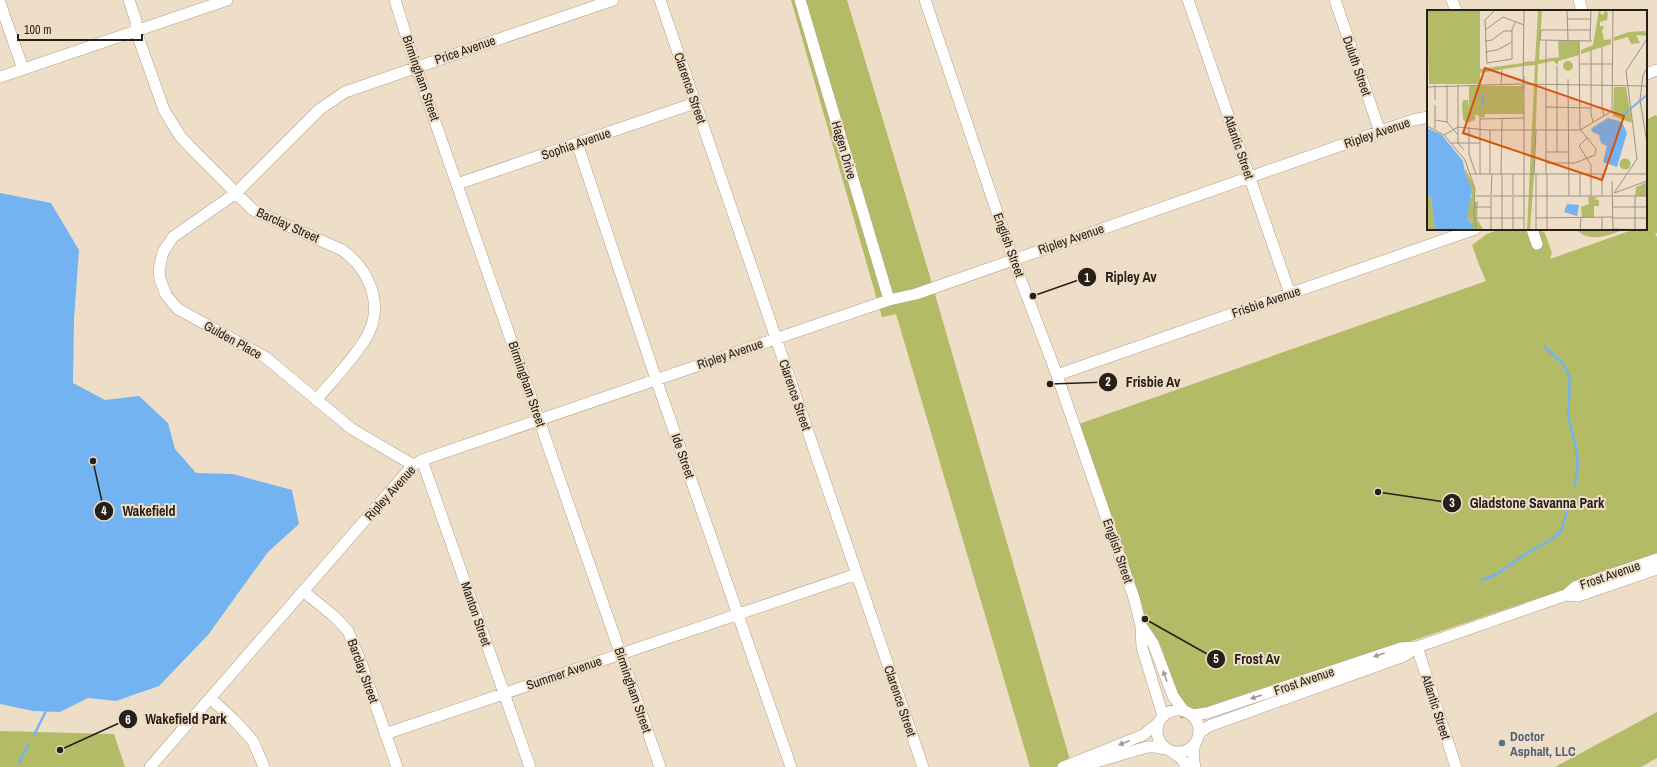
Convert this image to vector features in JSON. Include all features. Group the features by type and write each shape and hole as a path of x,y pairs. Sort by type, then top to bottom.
{"street":[{"name":"Barclay Street","path":"129,0 136,21 136,31 158,97 172,124 191,148 253,210 342,250 358,263 370,284 374,300 373,317 366,337 316,400"},
{"path":"0,77 227,0"},
{"name":"Birmingham Street","path":"394,0 660,767"},
{"name":"Price Avenue","path":"236,193 320,108 332,99 362,85 613,0"},
{"name":"Clarence Street","path":"660,0 923,767"},
{"name":"Hagen Drive","path":"800,0 890,300"},
{"name":"English Street","path":"924,0 1013,259 1057,375 1134,598 1141,626 1142,647 1160,720"},
{"name":"Atlantic Street","path":"1188,0 1290,294"},
{"name":"Duluth Street","path":"1335,0 1380,132"},
{"path":"1452,0 1456,10"},
{"path":"1579,0 1582,10"},
{"path":"0,3 23,69"},
{"path":"1647,74 1657,70"},
{"name":"Sophia Avenue","path":"457,184 695,103"},
{"name":"Ripley Avenue","path":"150,767 303,591 418,462 539,419 890,300 916,294 1413,120 1427,117"},
{"name":"Ide Street","path":"577,143 656,379 791,767"},
{"name":"Gulden Place","path":"236,193 180,231 167,244 162,256 159,270 162,287 169,299 178,309 265,357 352,429 418,462"},
{"name":"Frisbie Avenue","path":"1057,375 1472,230"},
{"path":"1532,230 1537,244"},
{"name":"Manton Street","path":"418,462 530,767"},
{"name":"Frost Avenue","path":"1566,595 1574,587 1657,559"},
{"name":"Frost Avenue","path":"1197,738 1209,726 1404,656 1417,647 1566,595 1578,596 1657,569"},
{"name":"Summer Avenue","path":"385,734 857,574"},
{"name":"Barclay Street","path":"303,591 335,617 348,631 362,665 397,767"},
{"name":"English Street","path":"1141,626 1153,643 1172,696 1187,712"},
{"name":"Atlantic Street","path":"1417,647 1456,767"},
{"name":"Frost Avenue","path":"1187,712 1207,713 1401,648 1417,647"},
{"path":"210,698 234,720 253,741 264,767"},
{"path":"1063,767 1143,736 1169,712 1176,710 1187,712 1199,726 1193,749 1195,767"},
{"path":"1160,720 1156,731 1161,744 1182,759 1186,767"},
{"path":"1080,767 1148,747 1185,751 1197,738"}],"green space":[{"path":"791,0 847,0 928,270 1072,767 1030,767 896,314 882,317"},
{"path":"1655,115 1657,116 1657,233 1655,233 1657,237 1657,558 1181,719 1076,425 1486,281 1472,245 1487,234 1497,230 1540,230 1545,233 1552,253 1550,259 1632,230 1647,230 1647,119"},
{"path":"1576,230 1623,230 1600,237 1581,234"},
{"path":"1657,712 1657,758 1641,767 1555,767"},
{"path":"0,731 114,734 125,767 0,767"}],"water":[{"path":"0,193 51,203 79,250 74,319 73,383 105,400 139,396 168,423 175,449 196,473 233,474 292,490 299,524 268,552 208,635 159,686 116,701 88,698 60,712 33,711 0,704"}],"waterway":[{"path":"1544,346 1563,364 1570,380 1568,416 1576,448 1578,465 1575,485"},
{"path":"1482,580 1495,575 1529,552 1554,538 1561,531 1568,508"},
{"path":"34,735 46,711"},
{"path":"19,763 28,745"}],"place":[{"name":"Ripley Av","path":"1033,296"},
{"name":"Frisbie Av","path":"1050,384"},
{"name":"Wakefield","path":"93,461"},
{"name":"Gladstone Savanna Park","path":"1378,492"},
{"name":"Frost Av","path":"1145,619"},
{"name":"Doctor Asphalt, LLC","path":"1502,743"},
{"name":"Wakefield Park","path":"60,750"}]}
